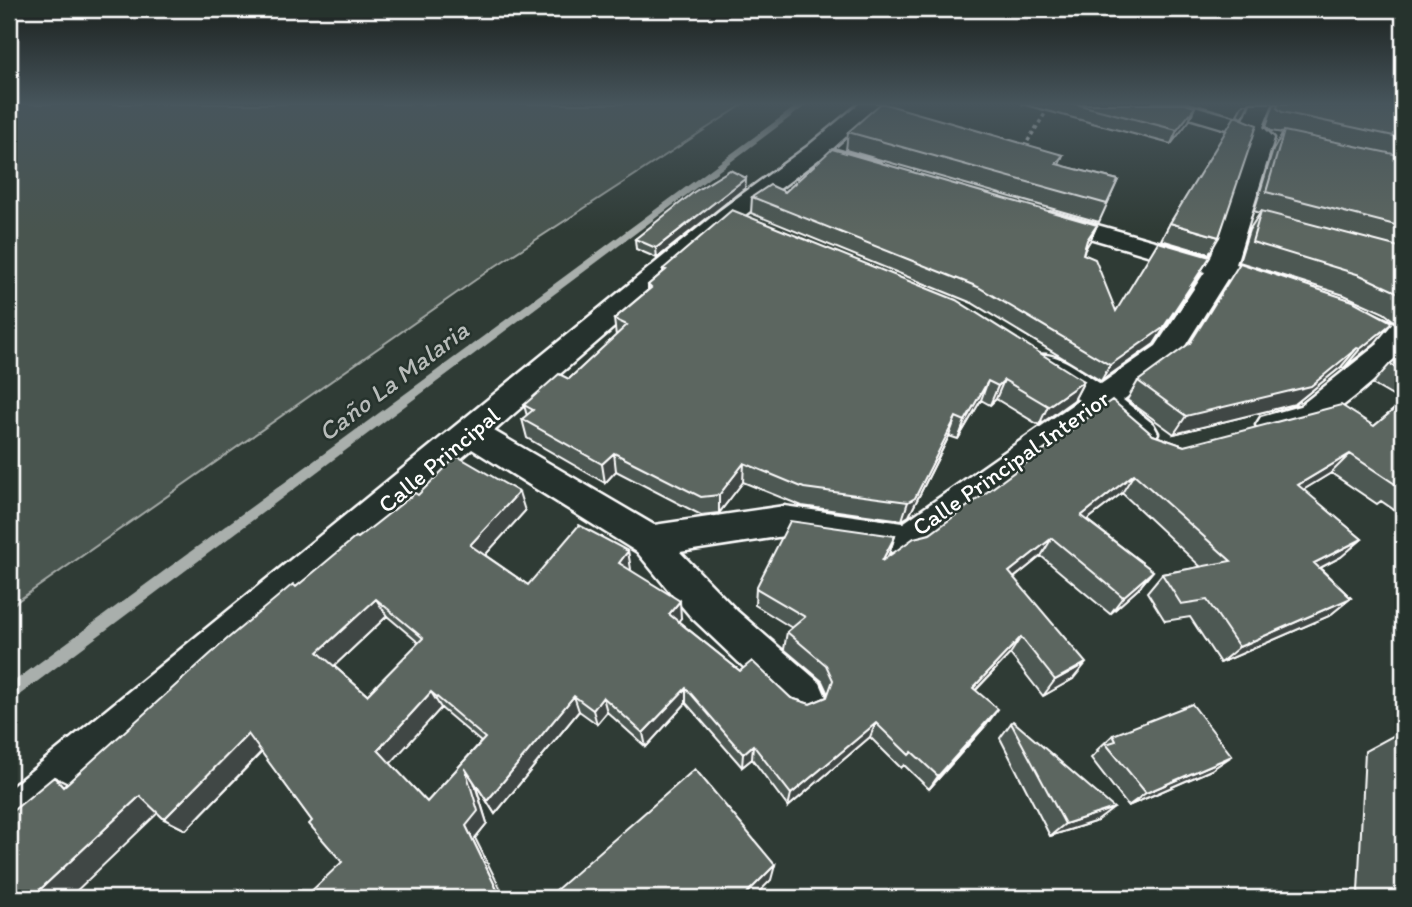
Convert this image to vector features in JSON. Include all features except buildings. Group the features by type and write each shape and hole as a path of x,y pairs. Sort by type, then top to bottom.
{"street":[{"name":"Calle Principal","path":"9,818 471,433 741,221 822,146"},
{"name":"Calle Principal Interior","path":"650,541 784,520 908,539 1166,353 1253,221 1263,146"},
{"path":"816,151 896,174"},
{"path":"1028,212 1221,268 1349,312 1388,332 1394,348 1310,415 1245,432"},
{"path":"1019,348 1101,399 1154,443 1163,446"},
{"path":"471,433 650,541 668,567 709,609 806,698"}],"path":[{"path":"1023,150 1025,146"}],"shaded area":[{"path":"9,146 679,146 491,269 9,607"}],"waterway":[{"name":"Caño La Malaria","path":"9,694 747,146"}]}
